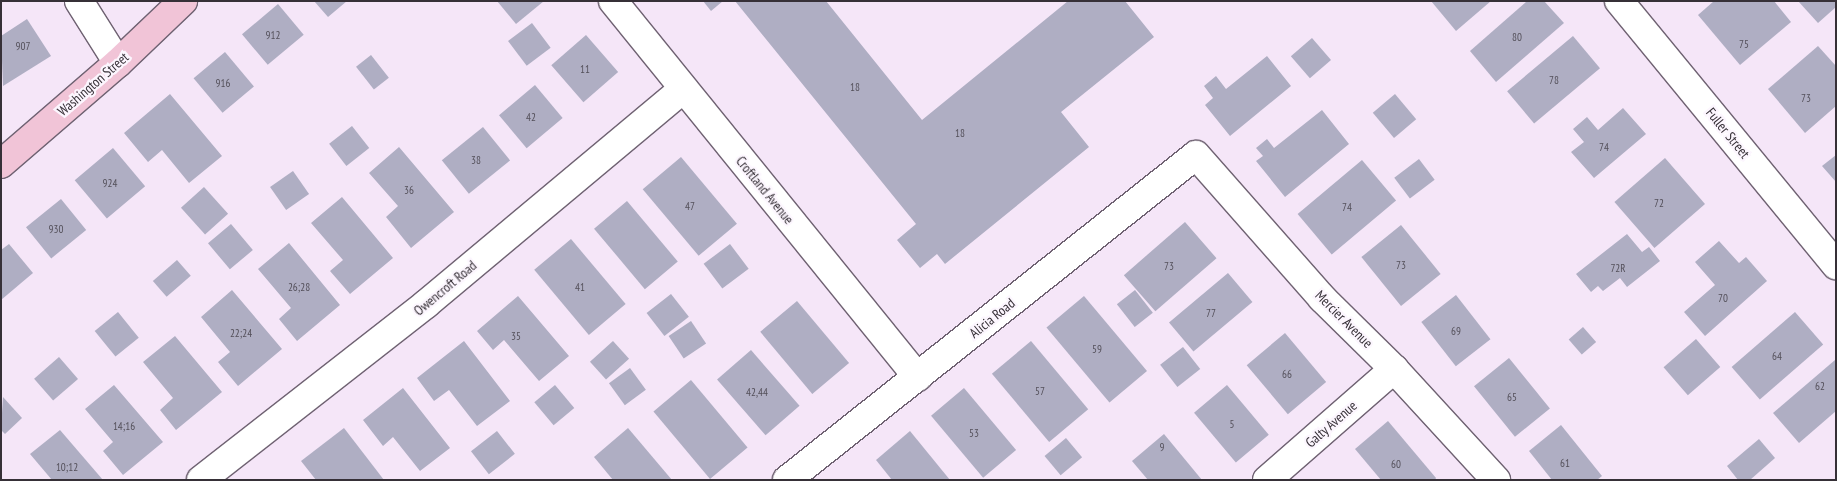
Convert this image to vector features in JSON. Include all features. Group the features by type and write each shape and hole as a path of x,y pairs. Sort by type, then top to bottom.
{"main road":[{"name":"Washington Street","path":"1,164 118,64 183,1"}],"street":[{"path":"79,1 118,64"},
{"name":"Croftland Avenue","path":"614,1 918,377"},
{"name":"Fuller Street","path":"1620,1 1836,265"},
{"name":"Owencroft Road","path":"201,480 426,304 683,88"},
{"name":"Alicia Road","path":"787,480 1196,155"},
{"name":"Mercier Avenue","path":"1196,155 1322,298 1394,369 1496,480"},
{"name":"Galty Avenue","path":"1268,480 1394,369"}],"building":[{"path":"314,1 347,1 328,17"},
{"path":"497,1 544,1 516,24"},
{"path":"703,1 723,1 711,11"},
{"path":"735,1 826,1 922,120 1068,1 1125,1 1154,37 1061,112 1089,147 945,264 937,254 920,268 897,240 916,224"},
{"path":"1431,1 1491,1 1456,31"},
{"path":"1527,1 1544,1 1564,23 1496,82 1470,51"},
{"path":"1714,1 1774,1 1791,22 1740,65 1698,15"},
{"path":"1798,1 1836,1 1836,7 1818,23"},
{"path":"278,4 304,35 268,65 242,34"},
{"path":"27,19 51,56 3,86 1,36"},
{"path":"532,23 551,48 527,66 508,41"},
{"path":"586,35 618,72 583,102 551,65"},
{"path":"1573,36 1600,68 1534,123 1507,91"},
{"path":"1312,38 1331,60 1310,78 1291,56"},
{"path":"1818,46 1836,66 1836,106 1805,133 1768,89"},
{"path":"225,52 254,86 223,113 194,78"},
{"path":"371,55 389,78 374,90 356,67"},
{"path":"1267,56 1291,86 1230,136 1205,105 1213,98 1204,86 1216,76 1226,89"},
{"path":"535,85 563,118 527,148 499,115"},
{"path":"170,94 222,156 189,183 162,150 148,162 124,133"},
{"path":"1395,94 1416,119 1394,138 1373,113"},
{"path":"1623,108 1646,134 1594,178 1571,152 1584,142 1573,129 1587,117 1598,130"},
{"path":"1322,110 1349,144 1285,197 1256,161 1263,156 1256,148 1267,139 1274,148"},
{"path":"352,126 369,148 346,166 329,144"},
{"path":"483,127 510,160 469,194 442,160"},
{"path":"399,147 454,212 411,248 386,217 398,206 369,173"},
{"path":"113,148 145,186 107,218 75,180"},
{"path":"1836,155 1836,182 1822,166"},
{"path":"681,157 737,224 699,256 643,189"},
{"path":"1665,158 1705,204 1654,248 1614,202"},
{"path":"1419,159 1435,180 1410,198 1394,178"},
{"path":"1362,160 1396,201 1332,255 1298,214"},
{"path":"293,171 309,194 286,210 270,187"},
{"path":"204,187 228,214 205,234 181,208"},
{"path":"342,197 393,258 350,294 330,271 343,260 311,223"},
{"path":"61,199 86,230 51,258 26,227"},
{"path":"627,201 678,262 645,289 594,229"},
{"path":"1185,222 1216,258 1155,311 1124,275"},
{"path":"231,224 253,250 230,269 208,243"},
{"path":"1401,225 1441,274 1401,306 1361,257"},
{"path":"1627,234 1642,252 1649,247 1660,261 1627,287 1620,278 1603,291 1598,286 1591,292 1576,274"},
{"path":"571,239 626,304 589,335 534,270"},
{"path":"1719,241 1739,263 1746,257 1767,281 1705,336 1684,312 1715,285 1695,262"},
{"path":"289,243 340,305 297,341 279,319 291,308 258,269"},
{"path":"9,244 33,273 1,300 1,250"},
{"path":"730,244 749,269 722,289 704,264"},
{"path":"177,260 191,276 167,297 153,281"},
{"path":"1228,273 1252,302 1193,352 1169,322"},
{"path":"232,290 282,349 238,386 218,362 230,352 201,317"},
{"path":"1135,290 1153,313 1135,327 1117,304"},
{"path":"671,294 689,317 664,336 647,313"},
{"path":"1456,295 1490,339 1456,366 1421,322"},
{"path":"518,296 569,356 539,381 504,340 493,350 477,331"},
{"path":"1084,296 1147,371 1109,403 1046,327"},
{"path":"797,301 849,363 812,394 760,332"},
{"path":"118,312 139,338 115,357 95,331"},
{"path":"1795,312 1823,344 1760,400 1732,367"},
{"path":"691,321 706,343 684,358 669,336"},
{"path":"1583,327 1596,342 1582,355 1569,339"},
{"path":"1285,333 1326,382 1288,414 1247,365"},
{"path":"175,336 222,392 176,430 160,410 173,398 143,362"},
{"path":"1696,339 1720,367 1688,395 1664,367"},
{"path":"464,341 510,401 477,426 449,390 434,401 417,378"},
{"path":"613,341 629,359 606,380 590,362"},
{"path":"1031,341 1088,409 1049,442 992,374"},
{"path":"1183,347 1200,369 1177,387 1160,365"},
{"path":"751,350 800,406 766,435 717,380"},
{"path":"59,357 78,379 53,401 34,379"},
{"path":"1509,358 1550,409 1515,437 1474,386"},
{"path":"1835,360 1836,411 1799,443 1773,413"},
{"path":"630,368 646,390 625,405 609,383"},
{"path":"691,380 748,447 710,479 653,411"},
{"path":"114,385 163,442 123,475 103,451 113,442 85,409"},
{"path":"555,385 574,408 554,425 534,402"},
{"path":"1227,385 1269,435 1236,462 1194,413"},
{"path":"403,388 450,448 420,471 393,437 383,446 363,420"},
{"path":"964,388 1016,450 983,478 931,416"},
{"path":"3,397 22,418 5,434 1,430"},
{"path":"1388,421 1436,478 1435,480 1381,480 1355,449"},
{"path":"1561,425 1602,476 1597,480 1552,480 1529,451"},
{"path":"344,428 384,480 316,480 301,461"},
{"path":"628,428 672,480 613,480 594,457"},
{"path":"60,430 103,480 52,480 30,454"},
{"path":"497,431 515,454 489,474 471,451"},
{"path":"910,431 950,480 892,480 876,460"},
{"path":"1164,434 1202,480 1148,480 1132,461"},
{"path":"1066,438 1082,457 1061,475 1045,456"},
{"path":"1759,439 1775,458 1750,480 1738,480 1727,466"}]}
